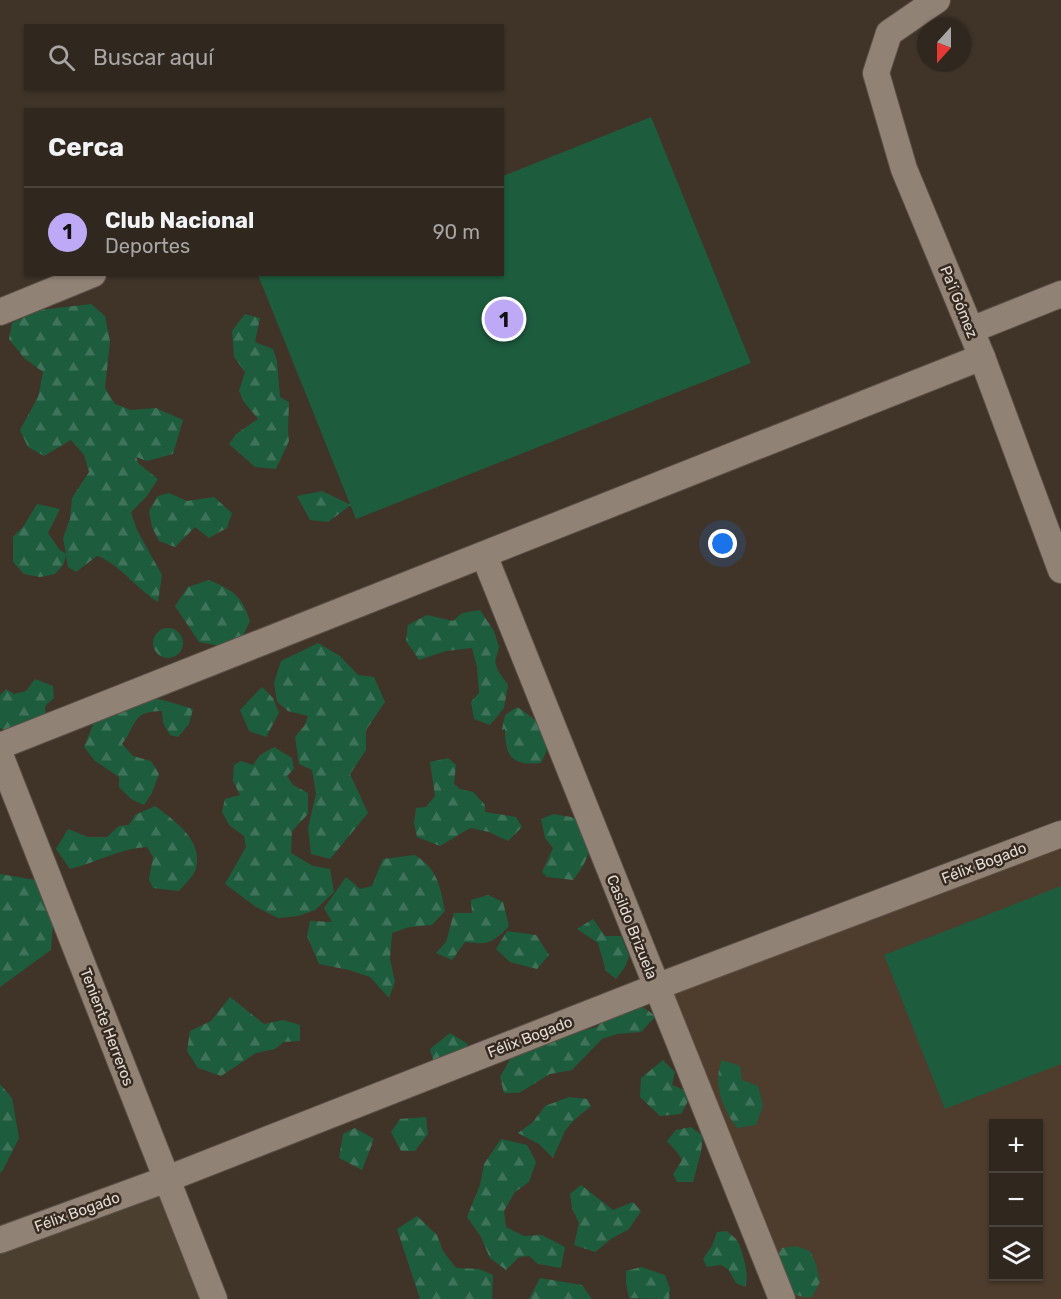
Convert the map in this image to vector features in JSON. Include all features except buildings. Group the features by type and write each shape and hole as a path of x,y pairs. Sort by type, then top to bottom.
{"street":[{"name":"Pa'í Gómez","path":"937,0 889,33 876,73 904,169 982,357 1061,570"},
{"path":"0,312 88,276"},
{"path":"971,330 1061,294"},
{"path":"0,746 982,357"},
{"name":"Casildo Brizuela","path":"484,555 782,1299"},
{"name":"Teniente Herreros","path":"0,755 214,1299"},
{"name":"Félix Bogado","path":"0,1240 167,1179 656,987 1061,834"}],"shaded area":[{"path":"1061,834 1061,1299 782,1299 656,987"},
{"path":"167,1179 214,1299 0,1299 0,1240"}],"green space":[{"path":"651,117 751,363 356,519 258,276 504,276 504,176"},
{"path":"91,304 105,316 110,341 105,388 115,404 131,410 156,408 183,420 173,454 147,461 136,457 139,464 158,479 147,496 131,512 137,530 162,575 158,602 120,570 97,556 76,572 68,567 66,556 63,565 55,574 40,577 24,574 13,562 13,537 23,527 37,504 60,509 48,533 59,549 66,554 63,538 70,519 72,498 89,472 84,455 71,440 44,456 28,447 20,430 38,397 43,372 24,358 9,339 12,323 40,310"},
{"path":"245,314 260,318 255,342 273,349 277,361 280,397 289,402 289,441 276,469 255,467 229,444 236,434 258,419 244,402 239,391 245,372 234,357 232,331"},
{"path":"322,491 351,505 328,522 310,520 297,496"},
{"path":"169,493 187,501 214,497 232,513 227,528 209,538 195,527 175,547 159,541 152,527 149,511 158,496"},
{"path":"209,580 236,595 250,621 242,638 221,646 199,642 175,606 188,587"},
{"path":"480,610 494,631 499,647 495,662 498,671 508,685 504,708 490,725 474,719 471,702 479,693 477,667 472,648 446,651 419,660 406,641 408,625 427,615 453,621 462,613"},
{"path":"168,628 179,632 183,643 179,654 168,658 157,654 153,643 157,632"},
{"path":"318,643 340,656 358,675 374,677 385,702 366,730 366,750 350,774 368,813 330,859 311,854 308,828 316,794 312,770 299,764 295,737 305,725 308,716 288,711 277,702 274,683 281,661"},
{"path":"35,679 53,686 54,698 45,706 46,719 11,733 0,728 0,695 6,689 14,694 26,691"},
{"path":"262,687 273,698 279,713 266,737 249,731 240,710"},
{"path":"144,697 193,709 189,724 178,737 170,735 163,723 162,711 152,712 145,713 136,720 122,744 133,756 151,761 159,774 152,793 144,805 131,799 119,787 119,777 95,761 84,747 94,722 130,709"},
{"path":"517,707 537,722 545,732 548,746 541,763 531,764 517,761 509,753 505,729 502,730 505,715"},
{"path":"274,747 292,758 294,769 287,776 293,785 308,793 308,814 292,831 291,853 313,866 330,869 334,892 315,910 298,916 278,918 256,907 225,884 246,847 244,836 229,825 222,812 225,799 240,795 233,781 234,765 241,761 253,765 260,755"},
{"path":"448,758 456,765 454,784 460,789 473,792 485,805 485,812 516,817 522,827 508,841 489,832 470,828 440,846 417,837 414,823 416,808 426,807 435,796 430,762"},
{"path":"155,806 186,832 195,849 197,858 195,871 179,891 153,888 149,879 153,857 147,847 127,850 70,869 56,849 68,829 88,837 107,837 119,826 129,825 135,815"},
{"path":"554,814 582,819 586,828 589,851 573,880 547,877 542,872 553,848 545,838 541,819"},
{"path":"415,855 429,867 437,879 445,911 432,925 409,927 392,933 390,959 395,982 389,998 370,977 319,964 307,936 310,921 332,922 324,908 346,877 360,889 372,886 383,859"},
{"path":"0,874 41,881 53,923 51,950 0,987"},
{"path":"1061,886 1061,1064 945,1109 884,955"},
{"path":"488,895 503,902 509,926 490,942 465,942 452,960 436,953 446,942 454,913 472,913 471,900"},
{"path":"593,919 605,936 621,936 629,956 625,967 616,979 606,971 598,943 577,929"},
{"path":"507,931 536,935 549,955 537,969 510,962 496,949"},
{"path":"230,997 264,1024 283,1020 300,1025 300,1041 284,1042 275,1049 256,1053 221,1076 198,1068 187,1051 190,1031 211,1021"},
{"path":"641,1006 656,1016 641,1032 617,1034 602,1039 572,1070 550,1074 519,1093 504,1093 500,1077 514,1052 549,1039 597,1027 614,1008"},
{"path":"450,1033 468,1044 462,1054 446,1063 433,1060 430,1049"},
{"path":"663,1060 675,1072 672,1085 684,1090 688,1101 681,1114 660,1116 640,1097 641,1078"},
{"path":"722,1060 740,1066 742,1080 758,1086 763,1106 756,1125 737,1128 727,1113 720,1096 718,1078"},
{"path":"0,1084 12,1098 19,1138 0,1173"},
{"path":"569,1097 587,1099 591,1106 565,1131 553,1158 539,1144 518,1133 533,1122 545,1106"},
{"path":"426,1117 428,1134 415,1151 401,1151 391,1132 400,1119"},
{"path":"691,1127 703,1136 701,1152 693,1182 677,1182 673,1174 682,1160 667,1141 676,1130"},
{"path":"355,1128 374,1139 362,1170 339,1158 343,1134"},
{"path":"501,1139 527,1145 536,1162 529,1182 515,1192 504,1211 506,1227 524,1236 542,1235 565,1247 561,1268 538,1264 529,1256 519,1257 506,1270 490,1258 481,1237 467,1217 480,1185 484,1164"},
{"path":"581,1185 613,1210 633,1202 641,1211 629,1229 611,1239 595,1252 574,1245 579,1223 572,1208 570,1194"},
{"path":"417,1216 437,1235 443,1251 456,1268 479,1269 493,1275 492,1299 420,1299 397,1229"},
{"path":"727,1231 737,1241 742,1252 746,1271 745,1287 736,1283 728,1269 721,1265 707,1267 703,1259 712,1246 717,1232"},
{"path":"796,1246 810,1251 816,1264 820,1282 812,1297 803,1297 791,1292 782,1282 773,1262 782,1248"},
{"path":"641,1267 665,1275 670,1289 669,1299 629,1298 626,1271"},
{"path":"540,1278 582,1285 592,1299 529,1299"}],"place":[{"name":"Club Nacional","path":"504,319"}]}
